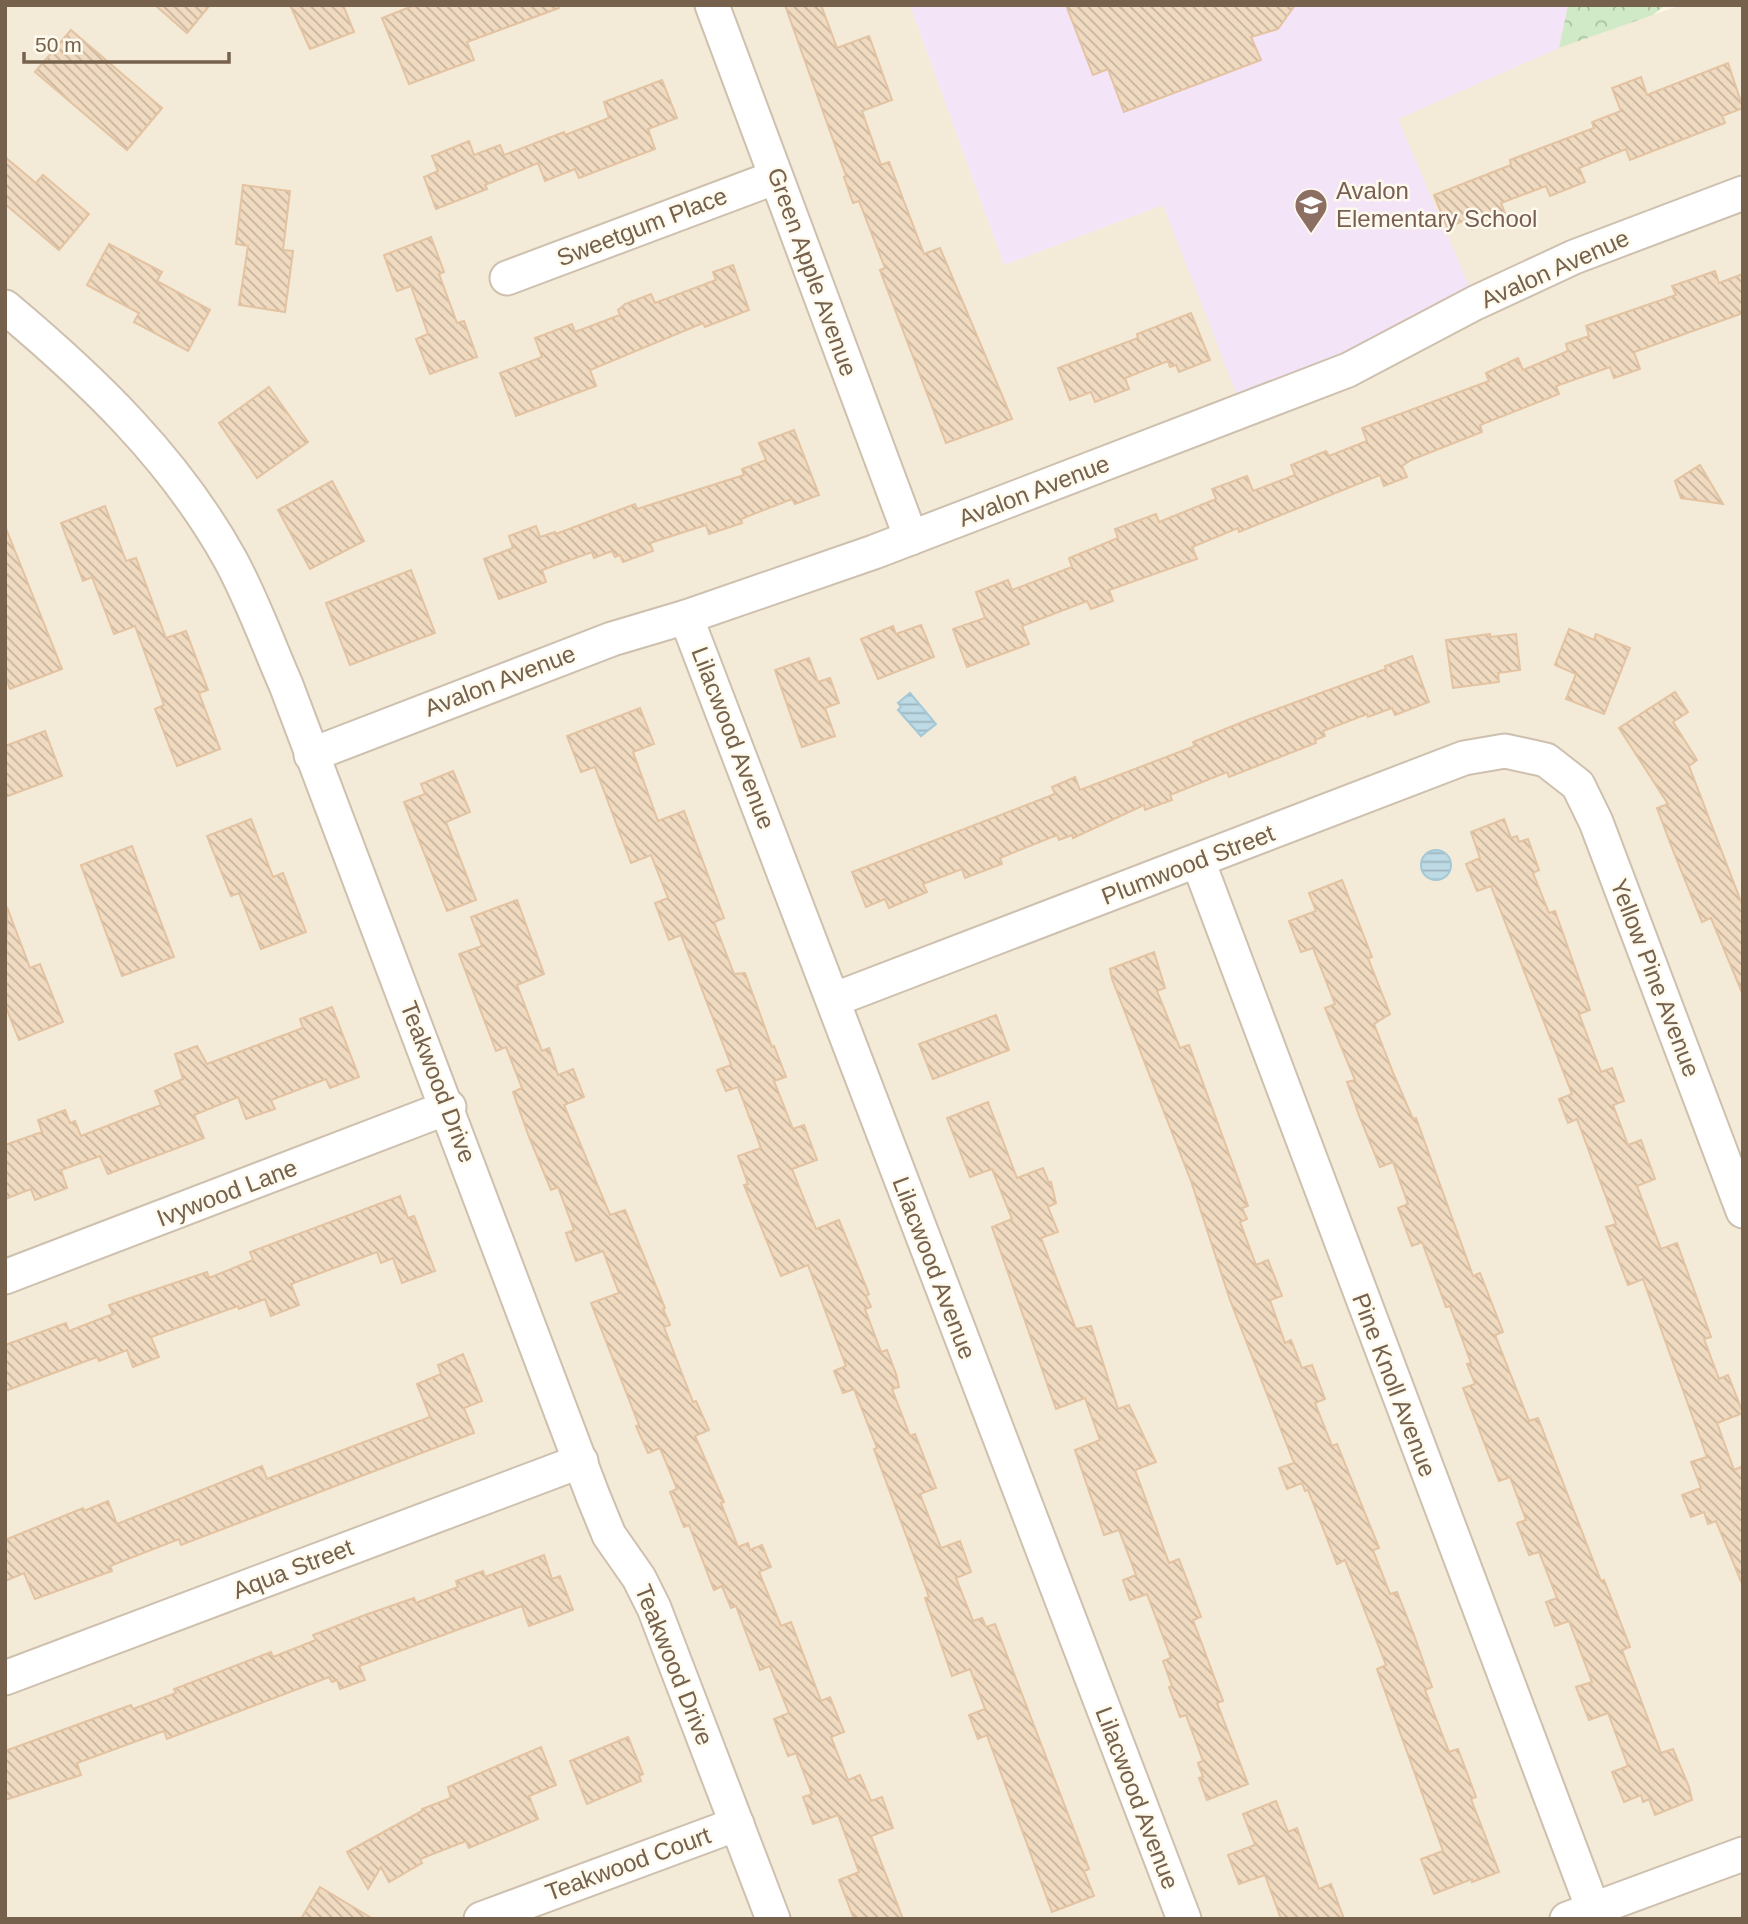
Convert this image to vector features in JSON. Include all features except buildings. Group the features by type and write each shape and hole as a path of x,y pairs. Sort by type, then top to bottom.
{"street":[{"name":"Green Apple Avenue","path":"712,5 911,538"},
{"name":"Sweetgum Place","path":"507,278 776,177"},
{"name":"Avalon Avenue","path":"312,755 600,643 687,617 911,538 1348,370 1475,303 1574,257 1743,193"},
{"name":"Teakwood Drive","path":"5,307 70,362 134,425 187,492 230,559 286,685 449,1107 609,1535 639,1578 654,1608 773,1919"},
{"name":"Lilacwood Avenue","path":"687,617 1184,1919"},
{"name":"Plumwood Street","path":"833,1000 1464,758 1505,751 1546,760"},
{"name":"Yellow Pine Avenue","path":"1546,760 1578,785 1596,822 1743,1211"},
{"name":"Pine Knoll Avenue","path":"1198,861 1580,1914"},
{"name":"Ivywood Lane","path":"5,1278 449,1107"},
{"name":"Aqua Street","path":"5,1678 581,1461"},
{"name":"Teakwood Court","path":"481,1919 737,1824"},
{"path":"1580,1914 1743,1854"}],"shaded area":[{"path":"5,5 910,5 1004,265 1163,205 1242,407 1475,302 1397,119 1559,48 1681,5 1743,5 1743,1919 5,1919"},
{"name":"Avalon Elementary School","path":"910,5 1568,5 1559,48 1398,119 1476,302 1242,408 1163,205 1004,265"}],"green space":[{"path":"1568,5 1665,5 1653,15 1559,48"}],"water":[{"path":"910,693 936,724 921,736 898,710 901,707 898,703"},
{"path":"1436,850 1447,854 1451,865 1447,876 1436,880 1425,876 1421,865 1425,854"}],"place":[{"name":"Avalon Elementary School","path":"1311,235"}]}
